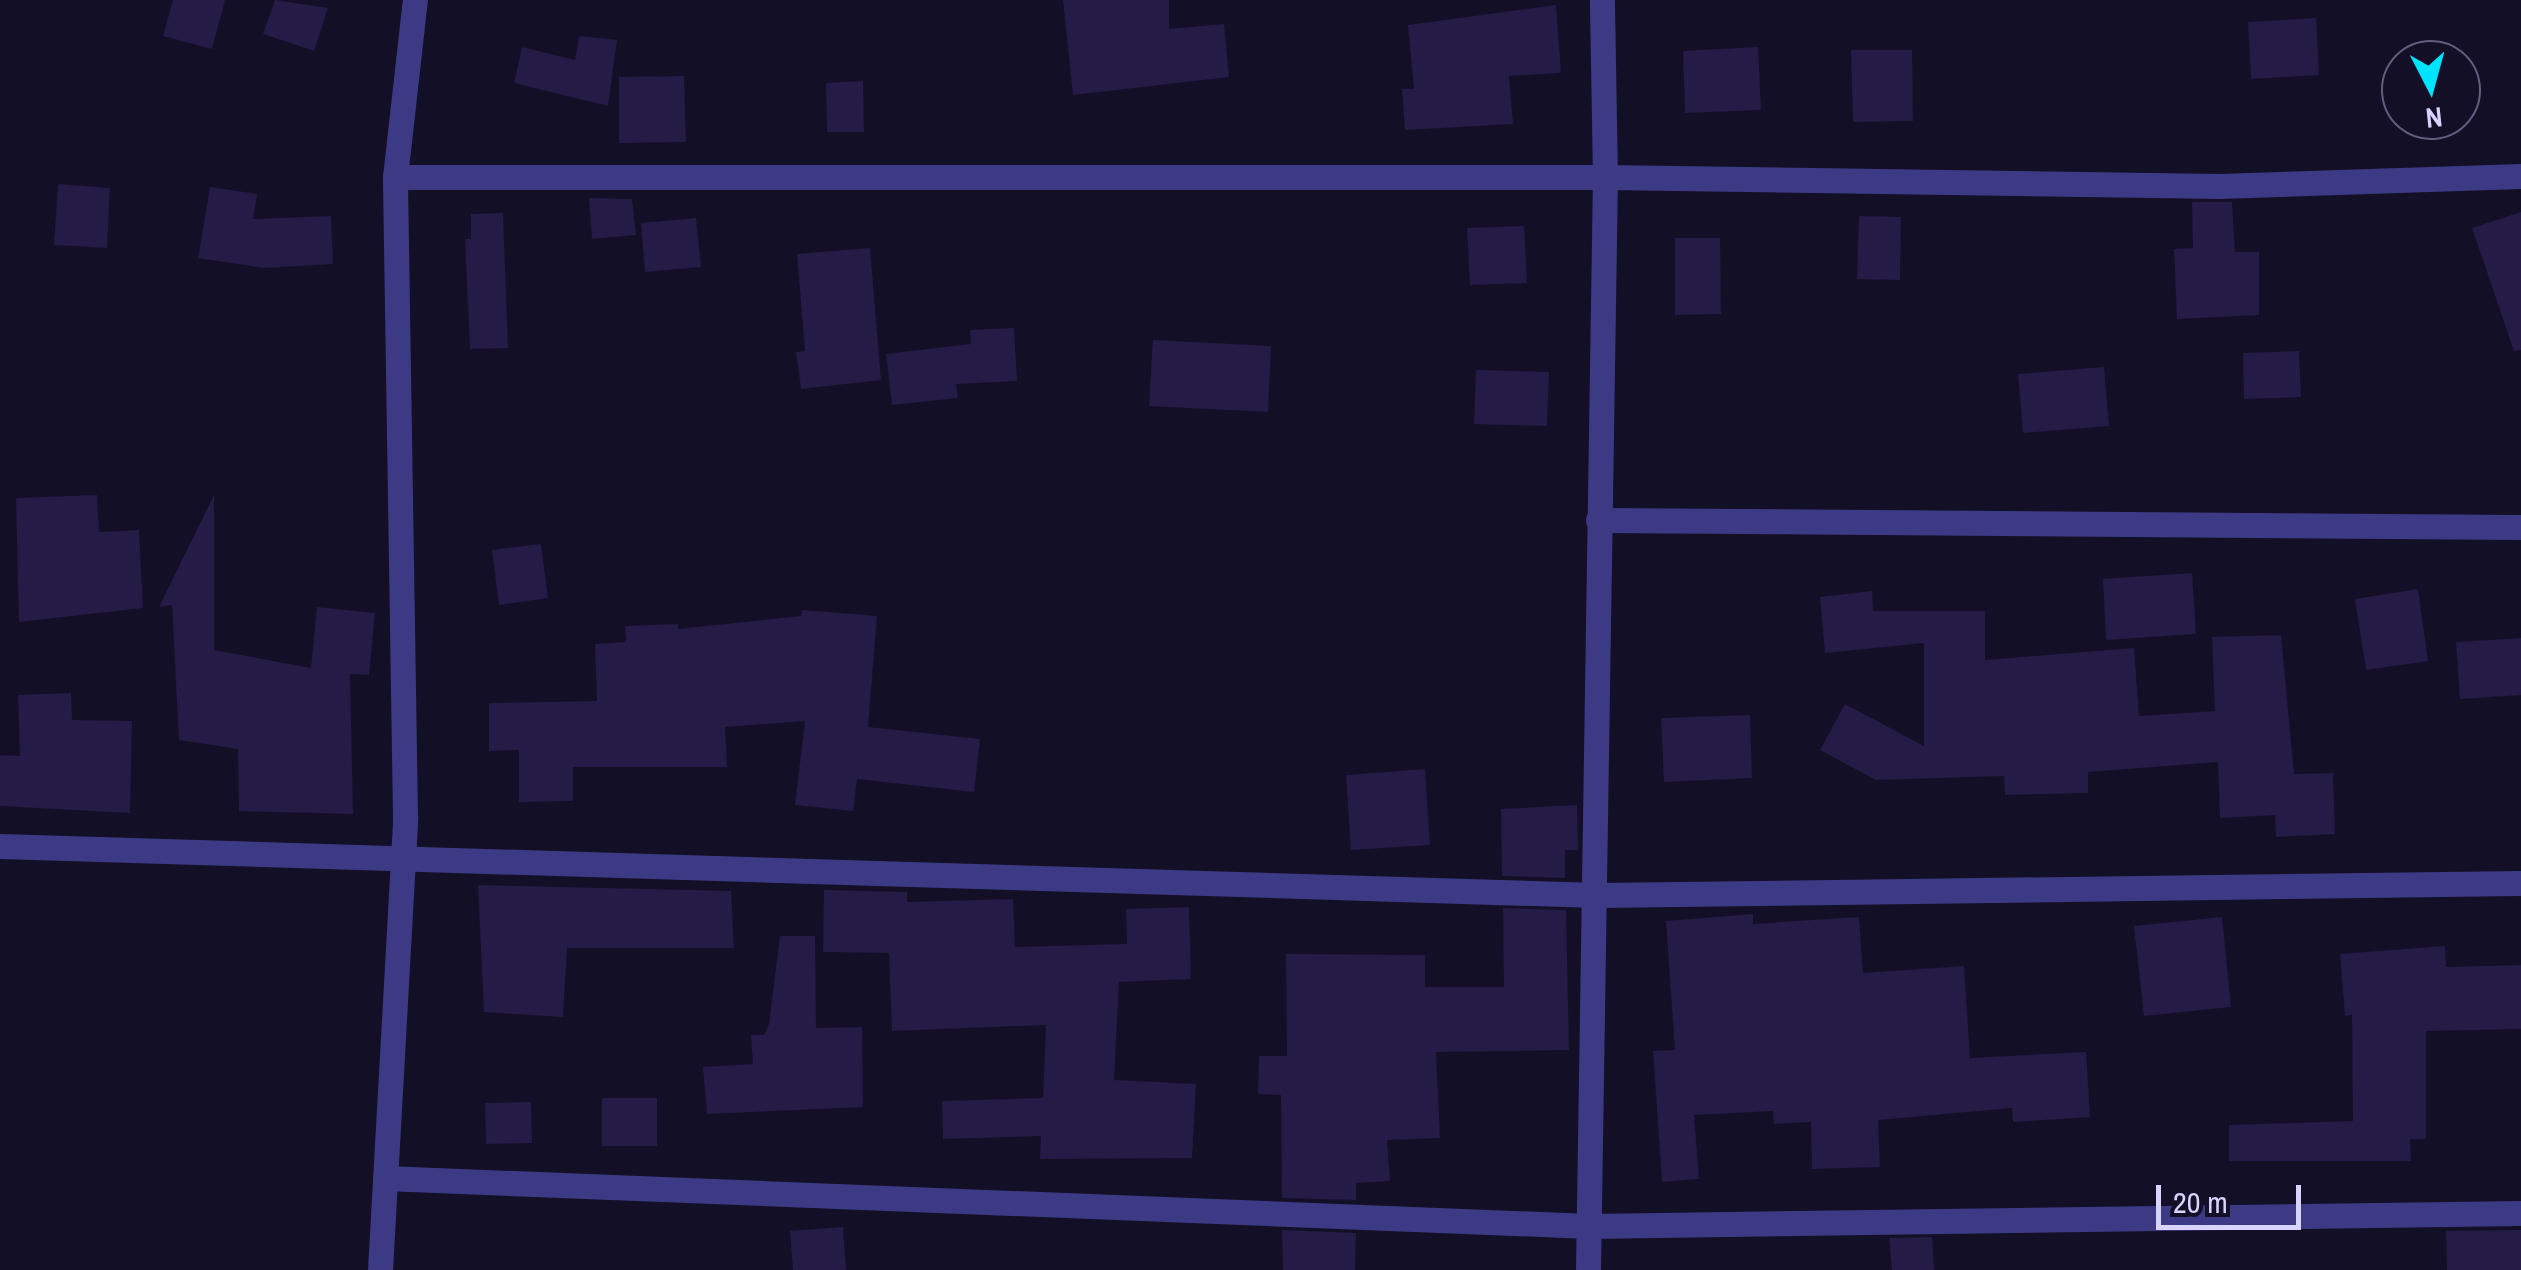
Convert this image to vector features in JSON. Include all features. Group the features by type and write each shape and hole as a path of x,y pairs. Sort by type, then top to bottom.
{"street":[{"path":"380,1270 402,857 395,177 415,0"},
{"path":"1588,1270 1598,895 1602,0"},
{"path":"395,177 1604,177 2219,186 2521,176"},
{"path":"1598,520 2521,527"},
{"path":"0,846 1598,895 2521,882"},
{"path":"385,1178 1588,1226 2521,1213"}],"building":[{"path":"173,0 225,0 212,49 163,36"},
{"path":"275,0 328,8 314,51 263,34"},
{"path":"1063,0 1169,0 1169,29 1224,24 1229,77 1073,95"},
{"path":"1556,5 1561,73 1509,76 1513,124 1405,130 1402,89 1414,89 1408,25"},
{"path":"2316,18 2319,75 2251,79 2248,22"},
{"path":"579,36 617,40 608,106 514,83 522,47 575,60"},
{"path":"1758,47 1761,110 1685,113 1683,51"},
{"path":"1851,50 1912,50 1913,121 1853,122"},
{"path":"684,76 686,142 619,143 619,77"},
{"path":"863,81 864,132 827,132 826,83"},
{"path":"58,184 110,188 107,248 54,245"},
{"path":"210,187 257,194 253,219 331,216 333,264 264,268 198,258"},
{"path":"589,198 632,199 636,235 592,239"},
{"path":"2192,202 2232,202 2235,252 2259,252 2259,315 2177,319 2174,249 2193,248"},
{"path":"2521,212 2521,350 2514,351 2472,228"},
{"path":"503,213 508,348 470,349 465,239 471,239 471,214"},
{"path":"1859,216 1901,217 1900,280 1857,279"},
{"path":"696,218 701,267 645,272 641,223"},
{"path":"1524,226 1527,283 1470,285 1467,228"},
{"path":"1675,238 1720,238 1721,314 1675,315"},
{"path":"870,248 881,380 801,389 796,352 805,351 797,254"},
{"path":"1014,328 1017,381 956,384 958,398 892,405 886,354 971,344 970,330"},
{"path":"1153,340 1271,346 1268,412 1149,406"},
{"path":"2299,351 2301,397 2244,399 2243,353"},
{"path":"2104,367 2109,426 2023,433 2018,374"},
{"path":"1476,370 1549,372 1547,426 1474,424"},
{"path":"97,495 99,532 139,530 143,608 19,622 16,498"},
{"path":"214,495 214,650 311,668 317,607 375,613 369,675 350,674 353,814 239,811 238,749 179,740 172,605 159,607"},
{"path":"541,544 548,598 499,605 492,550"},
{"path":"2192,573 2196,634 2106,640 2103,579"},
{"path":"2418,589 2428,661 2366,670 2355,599"},
{"path":"1872,591 1873,611 1985,611 1985,660 2134,648 2139,716 2215,711 2212,637 2281,635 2294,774 2333,773 2335,834 2276,837 2275,815 2220,818 2218,762 2088,772 2088,793 2005,795 2004,776 1876,780 1820,750 1845,704 1924,746 1924,643 1825,653 1820,597"},
{"path":"802,610 877,616 868,727 980,739 974,792 857,779 853,811 795,805 805,721 725,727 727,767 573,767 573,801 519,802 519,750 489,751 489,703 597,701 595,644 626,642 625,626 678,624 678,629 801,616"},
{"path":"2521,638 2521,695 2460,699 2456,642"},
{"path":"71,693 72,720 132,721 130,813 0,806 0,755 20,756 18,695"},
{"path":"1750,715 1752,778 1664,782 1661,718"},
{"path":"1425,769 1430,845 1351,850 1346,775"},
{"path":"1577,805 1578,850 1565,850 1565,878 1502,876 1501,809"},
{"path":"478,885 731,891 734,948 567,948 563,1017 484,1012"},
{"path":"824,890 907,892 907,902 1013,899 1015,947 1127,944 1126,909 1189,907 1191,979 1119,982 1114,1080 1196,1084 1192,1158 1040,1159 1041,1136 943,1139 942,1101 1043,1098 1046,1025 892,1031 889,953 823,952"},
{"path":"1503,908 1566,910 1569,1050 1436,1052 1440,1138 1387,1140 1390,1181 1356,1183 1356,1200 1282,1198 1281,1095 1258,1094 1259,1056 1287,1056 1286,954 1425,955 1425,987 1504,987"},
{"path":"1753,914 1753,924 1859,917 1863,973 1964,966 1970,1058 2086,1052 2090,1117 2013,1122 2012,1108 1878,1120 1880,1167 1812,1169 1811,1122 1774,1124 1773,1111 1694,1115 1699,1179 1662,1182 1653,1051 1675,1050 1666,921"},
{"path":"2222,917 2231,1007 2144,1016 2134,926"},
{"path":"780,936 815,936 816,1028 862,1027 863,1107 707,1114 703,1067 753,1064 751,1035 764,1035 769,1024"},
{"path":"2445,946 2446,967 2521,965 2521,1029 2426,1031 2426,1139 2410,1139 2411,1161 2229,1161 2229,1125 2353,1121 2352,1015 2345,1016 2340,954"},
{"path":"602,1098 657,1098 657,1146 602,1146"},
{"path":"531,1102 532,1143 486,1144 485,1103"},
{"path":"843,1227 846,1270 793,1270 790,1231"},
{"path":"1282,1230 1356,1233 1355,1270 1283,1270"},
{"path":"2521,1230 2521,1270 2447,1270 2446,1231"},
{"path":"1932,1237 1934,1270 1892,1270 1889,1238"}]}
